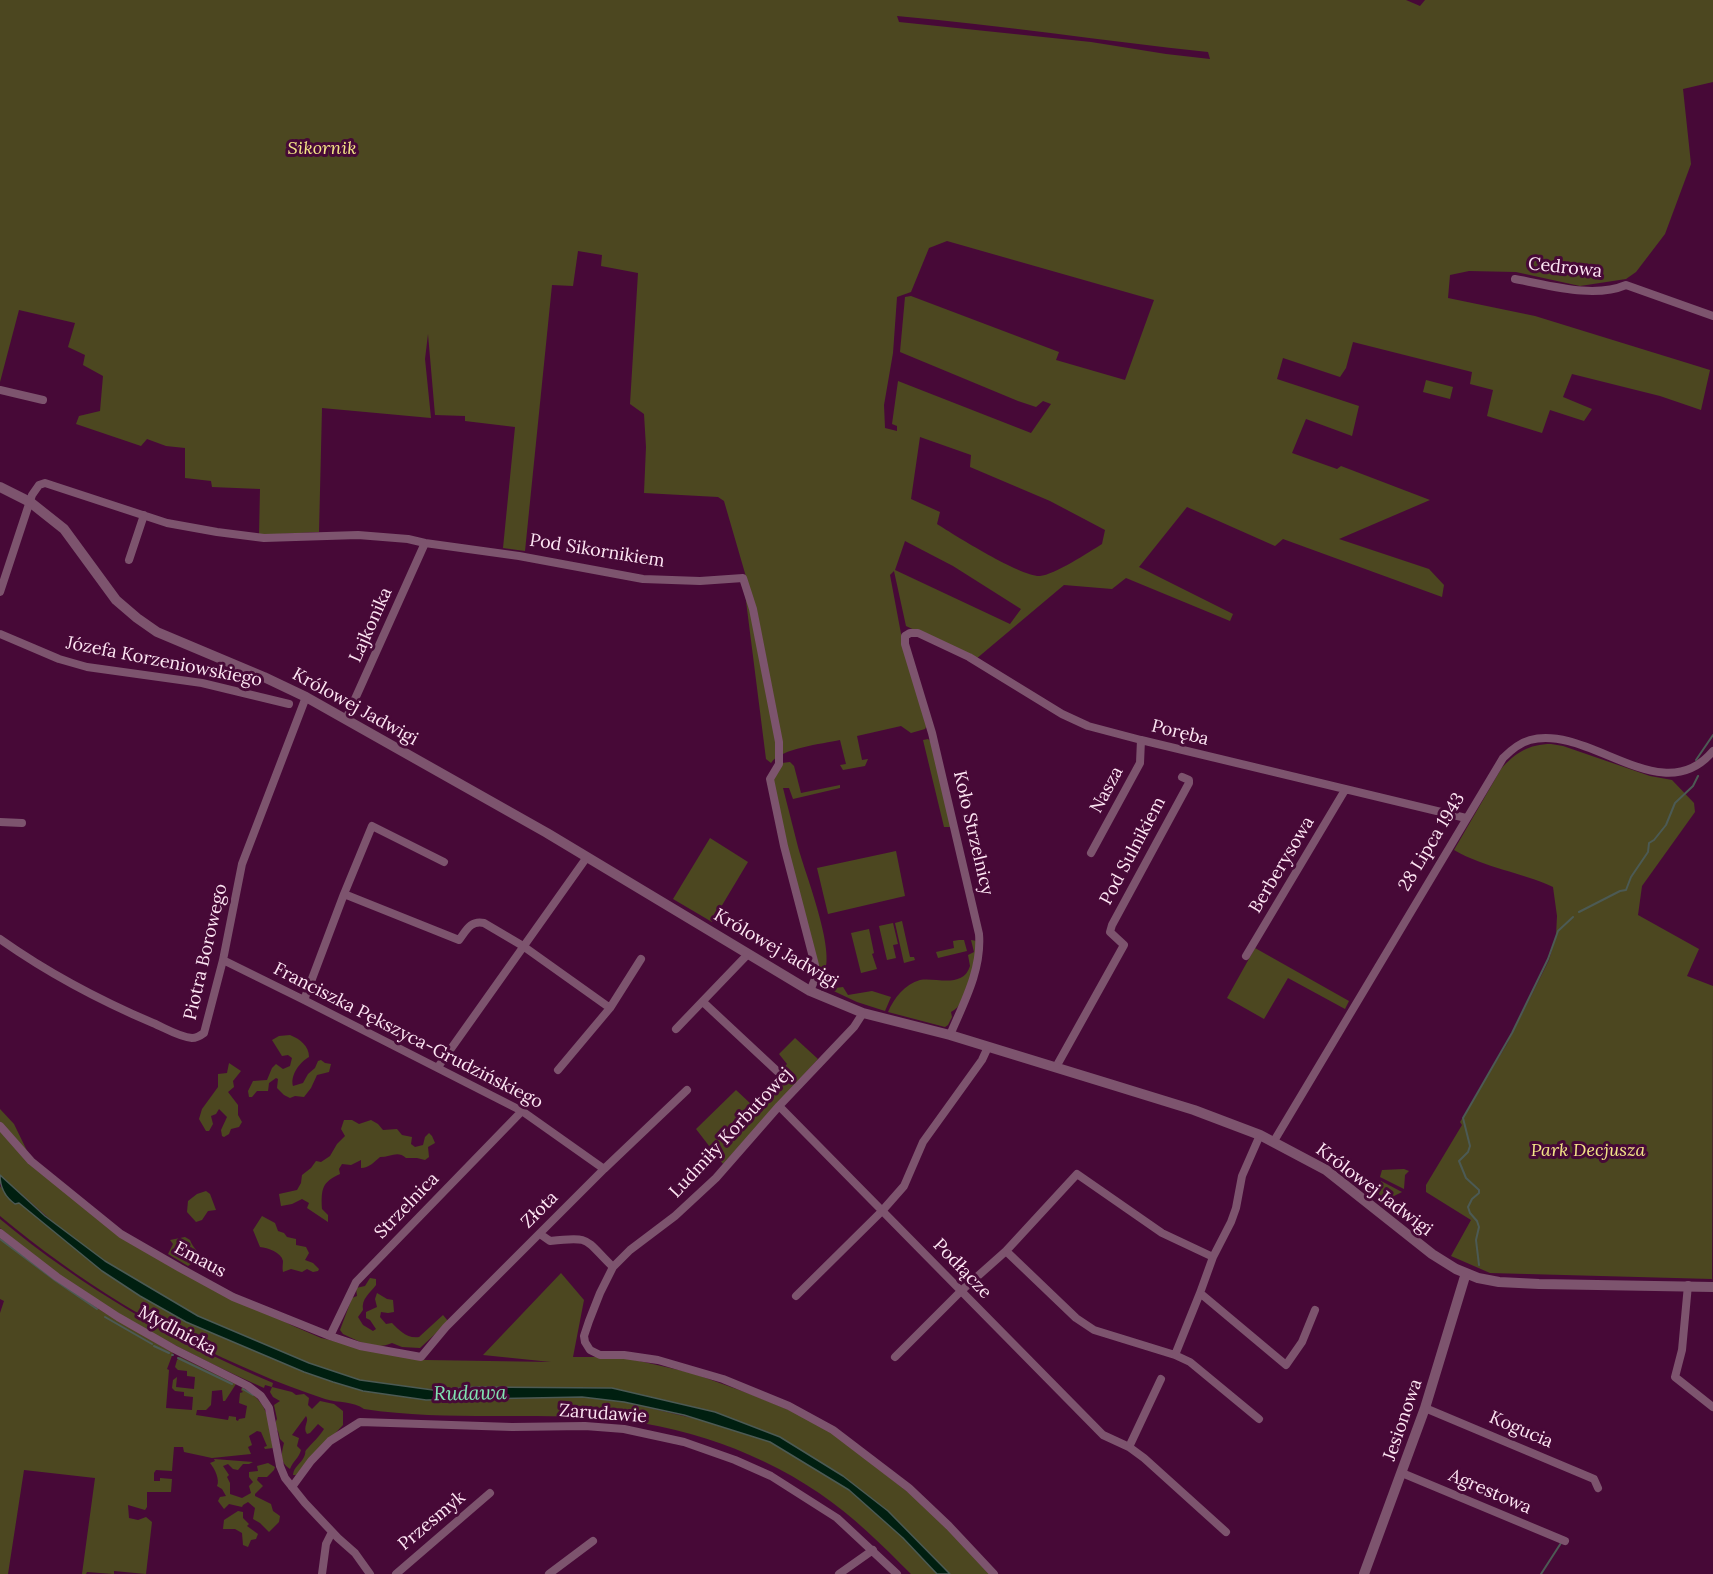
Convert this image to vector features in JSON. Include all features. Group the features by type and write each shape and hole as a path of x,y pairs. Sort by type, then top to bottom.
{"street":[{"name":"Cedrowa","path":"1515,279 1586,290 1616,289 1626,285 1713,316"},
{"path":"0,390 43,400"},
{"name":"Pod Sikornikiem","path":"30,502 38,487 45,483 180,527 264,538 358,535 408,539 519,556 643,579 700,581 743,578 753,609 779,742 779,764 770,779 784,846 815,965 815,979 810,991"},
{"name":"Królowej Jadwigi","path":"0,487 30,502 64,530 107,590 142,622 168,638 248,670 346,719 587,857 810,991 862,1012 950,1035 1187,1108 1274,1141 1326,1170 1431,1254 1466,1274 1488,1280 1509,1282 1713,1287"},
{"path":"0,592 30,502"},
{"path":"129,560 144,515"},
{"name":"Lajkonika","path":"346,719 425,543"},
{"name":"Poręba","path":"905,636 918,633 969,657 1062,714 1088,726 1466,818"},
{"name":"Józefa Korzeniowskiego","path":"0,634 59,659 87,667 202,683 290,704"},
{"name":"Koło Strzelnicy","path":"905,636 905,644 932,733 979,934 980,946 976,968 950,1035"},
{"name":"Piotra Borowego","path":"0,939 109,1004 179,1035 192,1038 204,1033 223,960 242,864 306,697"},
{"name":"28 Lipca 1943","path":"1274,1141 1466,818 1503,758 1512,749 1530,740 1549,738 1665,774 1686,772 1702,764 1713,752"},
{"name":"Nasza","path":"1091,853 1140,763 1141,740"},
{"name":"Pod Sulnikiem","path":"1056,1067 1124,945 1110,932 1112,925 1189,783 1189,780 1182,777"},
{"name":"Berberysowa","path":"1246,956 1346,790"},
{"path":"0,822 22,823"},
{"path":"304,1000 372,826 444,862"},
{"path":"438,1067 587,857"},
{"path":"344,894 459,940 471,925 480,922 524,946 610,1008"},
{"path":"676,1029 748,954"},
{"path":"558,1070 610,1008 640,959"},
{"name":"Franciszka Pększyca-Grudzińskiego","path":"223,960 522,1111 604,1168"},
{"path":"703,1002 777,1071"},
{"name":"Ludmiły Korbutowej","path":"862,1012 854,1027 779,1106 716,1178 675,1216 630,1250 613,1267 600,1293 584,1336 587,1347 600,1355 624,1354 658,1360 723,1379 789,1406 833,1430 909,1488 994,1574"},
{"path":"796,1296 882,1211 904,1186 923,1142 982,1060 988,1047"},
{"name":"Złota","path":"421,1357 446,1328 604,1168 687,1090"},
{"name":"Podłącze","path":"779,1106 1103,1435 1129,1447 1144,1458 1226,1532"},
{"name":"Strzelnica","path":"330,1336 356,1282 522,1111"},
{"name":"Emaus","path":"0,1126 31,1161 121,1234 234,1296 330,1336 360,1346 421,1357"},
{"path":"1175,1355 1214,1257 1231,1222 1242,1176 1260,1135"},
{"path":"895,1357 1006,1251 1077,1174 1162,1233 1214,1257"},
{"name":"Mydlnicka","path":"0,1233 57,1277 129,1324 255,1390 269,1408 280,1466 285,1478 332,1532 355,1553 370,1574"},
{"path":"540,1234 550,1241 575,1238 587,1240 613,1267"},
{"path":"1006,1251 1076,1318 1094,1330 1175,1355 1190,1362 1259,1419"},
{"name":"Jesionowa","path":"1364,1574 1425,1408 1466,1274"},
{"path":"1688,1285 1682,1350 1675,1377 1713,1407"},
{"path":"1200,1293 1286,1365 1302,1342 1315,1310"},
{"path":"1129,1447 1161,1379"},
{"name":"Kogucia","path":"1425,1408 1594,1479 1598,1488"},
{"name":"Zarudawie","path":"292,1486 330,1441 360,1422 512,1427 585,1426 624,1429 684,1442 771,1476 824,1508 897,1574"},
{"name":"Agrestowa","path":"1402,1473 1565,1541"},
{"name":"Przesmyk","path":"396,1574 490,1493"},
{"path":"321,1574 326,1544 332,1532"},
{"path":"549,1574 593,1541"},
{"path":"839,1574 873,1550"}],"green space":[{"name":"Sikornik","path":"0,0 1406,0 1420,6 1425,0 1713,0 1713,82 1683,89 1691,164 1665,234 1636,272 1626,279 1580,286 1516,272 1469,271 1450,275 1448,298 1535,316 1710,370 1701,410 1660,396 1572,374 1563,397 1592,409 1584,421 1550,410 1542,433 1487,416 1493,390 1470,384 1472,372 1353,342 1346,368 1340,377 1283,358 1277,379 1359,406 1352,436 1306,419 1292,453 1337,469 1341,466 1430,500 1339,539 1429,569 1444,585 1442,597 1283,539 1275,546 1187,507 1139,567 1233,614 1230,621 1126,578 1112,589 1064,585 976,659 906,626 894,571 890,575 902,639 928,723 925,729 911,733 901,726 857,736 862,760 868,759 865,766 843,770 840,765 846,764 840,740 792,750 771,763 766,759 745,593 749,587 724,501 718,497 644,493 646,447 644,414 630,404 638,273 601,266 602,255 578,251 573,286 552,285 525,551 503,548 515,427 465,421 465,416 435,415 428,334 425,359 431,418 322,408 319,532 259,535 260,489 212,487 211,481 185,478 185,448 166,446 147,439 141,446 76,424 79,416 100,411 103,376 83,365 85,355 68,347 75,323 19,310 0,382","holes":["897,16 1014,28 1208,52 1210,59 1091,42 899,22","947,241 1154,300 1125,380 1056,360 1059,352 911,296 905,297 900,352 1018,401 1036,407 1043,401 1051,404 1031,433 898,381 892,424 897,426 897,431 885,428 884,405 893,353 897,297 911,292 929,248","920,437 971,455 970,467 1050,501 1105,530 1102,544 1046,575 1031,575 1004,563 937,524 940,512 911,499","905,541 953,566 1021,609 1010,624 895,570"]},
{"path":"1426,380 1453,387 1450,399 1423,392"},
{"path":"928,739 934,744 952,827 944,827 923,740"},
{"name":"Park Decjusza","path":"1551,744 1650,776 1672,780 1694,803 1695,812 1642,886 1638,915 1699,949 1687,976 1713,986 1712,1279 1490,1273 1451,1256 1471,1220 1426,1192 1426,1185 1462,1125 1460,1122 1507,1044 1549,960 1556,936 1557,916 1553,887 1478,861 1454,850 1501,769 1523,750"},
{"path":"790,762 794,766 801,793 840,785 840,788 793,799 789,788 783,788 823,930 827,962 824,973 819,974 773,779 782,763"},
{"path":"710,838 748,862 712,922 673,899"},
{"path":"896,851 905,896 828,914 817,868"},
{"path":"902,921 910,957 914,957 915,960 904,963 895,923"},
{"path":"893,923 898,944 893,945 896,958 887,960 879,926"},
{"path":"869,929 874,953 872,954 877,969 861,973 851,933"},
{"path":"964,940 967,951 938,958 936,952 954,948 953,941"},
{"path":"971,940 977,941 970,980 962,1000 951,1012 952,1017 948,1025 945,1027 888,1012 901,992 915,982 926,979 955,980 966,973 970,966 968,955 974,952"},
{"path":"1255,948 1349,1001 1345,1009 1288,978 1264,1019 1227,998"},
{"path":"842,980 834,982 835,988 843,987 848,995 872,991 891,997 885,1011 857,1002 823,986 823,984"},
{"path":"290,1035 303,1043 309,1057 296,1069 293,1086 303,1083 318,1061 331,1064 329,1072 317,1075 304,1097 290,1098 284,1095 277,1088 278,1079 276,1078 269,1083 268,1091 257,1091 249,1097 248,1091 253,1081 267,1080 276,1064 283,1069 290,1066 292,1058 288,1055 282,1056 272,1040 279,1036"},
{"path":"795,1038 818,1059 723,1164 696,1129 736,1090 751,1104 787,1064 779,1054"},
{"path":"229,1063 241,1071 233,1081 234,1087 228,1092 238,1105 238,1115 242,1122 239,1127 231,1129 224,1137 221,1130 227,1117 219,1109 211,1116 213,1124 209,1131 206,1131 199,1119 202,1109 218,1087 218,1074 227,1073"},
{"path":"0,1109 14,1124 31,1159 116,1231 291,1325 321,1338 409,1358 551,1362 483,1355 561,1273 584,1300 573,1357 622,1357 692,1373 820,1423 927,1507 992,1574 911,1574 844,1511 792,1476 736,1449 676,1430 614,1419 556,1416 446,1416 364,1409 351,1403 325,1399 274,1380 188,1341 155,1323 91,1284 30,1240 0,1216 0,1186 14,1204 19,1203 77,1249 60,1228 0,1175","holes":["612,1388 716,1412 709,1422 624,1402 582,1397 426,1400 405,1397 426,1389","728,1417 780,1437 846,1488 766,1438 764,1440 722,1426"]},
{"path":"344,1120 352,1120 359,1124 371,1120 383,1130 397,1129 402,1135 412,1137 411,1144 415,1147 423,1145 429,1133 435,1143 428,1147 429,1157 425,1160 406,1158 397,1154 380,1157 364,1168 361,1168 361,1160 351,1165 342,1164 339,1169 340,1174 326,1183 323,1191 322,1209 328,1215 328,1222 307,1208 309,1203 302,1199 281,1206 279,1194 297,1190 302,1175 316,1161 321,1162 330,1156 345,1136 341,1129"},
{"path":"1404,1169 1409,1171 1405,1175 1404,1189 1380,1177 1382,1170"},
{"path":"1381,1181 1402,1192 1386,1200 1379,1194"},
{"path":"206,1191 210,1194 216,1210 208,1211 202,1220 196,1222 187,1212 188,1201"},
{"path":"262,1216 275,1223 278,1231 287,1237 296,1239 296,1245 306,1247 309,1253 305,1260 313,1263 319,1269 318,1271 313,1272 307,1269 302,1272 291,1269 283,1272 283,1261 280,1255 260,1247 253,1230"},
{"path":"0,1219 64,1268 130,1311 200,1349 273,1383 272,1387 265,1385 264,1388 207,1361 152,1333 98,1301 47,1266 0,1228"},
{"path":"185,1237 190,1240 203,1261 195,1261 188,1266 168,1254 173,1244 170,1240"},
{"path":"0,1238 97,1308 173,1353 167,1369 169,1370 166,1408 192,1410 193,1397 184,1396 184,1392 175,1391 172,1388 173,1380 177,1377 176,1387 194,1389 195,1377 187,1376 187,1371 178,1370 175,1367 180,1357 236,1384 225,1401 223,1401 222,1390 212,1391 211,1405 206,1410 197,1410 196,1415 228,1420 229,1416 236,1417 238,1421 245,1418 247,1406 239,1403 240,1393 243,1392 242,1387 258,1399 263,1406 273,1448 265,1449 264,1447 267,1446 261,1432 257,1431 249,1436 252,1445 248,1447 251,1454 212,1458 184,1452 183,1447 174,1447 172,1471 156,1470 154,1473 154,1481 160,1481 160,1478 172,1479 171,1492 147,1492 145,1510 128,1505 129,1518 138,1520 146,1517 152,1522 146,1574 114,1571 114,1574 87,1572 82,1574 95,1478 24,1470 8,1574 0,1574 0,1313 4,1301 0,1299"},
{"path":"370,1278 376,1279 376,1285 365,1299 363,1310 358,1317 363,1325 373,1331 376,1329 366,1318 366,1312 377,1307 375,1299 377,1293 393,1300 394,1312 381,1312 380,1317 386,1324 392,1323 407,1335 419,1337 443,1315 447,1323 420,1348 402,1347 392,1343 373,1346 343,1334 340,1330 352,1298 357,1296 356,1288 365,1286"},
{"path":"272,1387 296,1395 304,1394 309,1398 308,1405 312,1409 320,1401 334,1404 343,1411 343,1425 296,1475 293,1475 296,1467 324,1429 318,1424 307,1434 306,1416 292,1435 299,1438 297,1446 301,1450 300,1453 290,1469 287,1467 282,1458 284,1443 278,1431 273,1427 277,1419 274,1405 280,1401 270,1392"},
{"path":"214,1459 253,1462 243,1464 238,1470 228,1464 223,1466 229,1475 227,1477 230,1483 230,1494 242,1498 251,1493 249,1486 253,1482 249,1477 249,1472 258,1471 257,1466 268,1463 275,1467 267,1477 258,1477 257,1480 263,1486 255,1494 271,1504 273,1511 280,1516 279,1522 269,1532 253,1519 255,1508 248,1502 242,1507 229,1504 224,1509 218,1501 220,1497 226,1496 217,1486 216,1474 210,1463 215,1461"},
{"path":"238,1511 243,1512 243,1518 249,1524 247,1526 258,1534 256,1539 251,1540 248,1547 243,1545 242,1533 235,1529 223,1529 224,1520"}],"water":[{"name":"Rudawa","path":"0,1175 45,1216 105,1261 198,1316 309,1363 360,1380 433,1390 476,1387 612,1388 715,1412 780,1437 843,1476 888,1511 950,1574 937,1574 903,1538 849,1490 770,1442 684,1415 624,1402 582,1397 426,1400 363,1391 304,1372 186,1322 140,1296 102,1271 19,1203 15,1204 11,1201 4,1191"}],"waterway":[{"path":"1696,760 1713,735"},
{"path":"1579,912 1626,890 1631,877 1648,852 1649,843 1666,825 1675,803 1693,786 1698,776"},
{"path":"1479,1265 1476,1240 1479,1227 1468,1207 1479,1190 1466,1178 1459,1161 1468,1152 1470,1146 1463,1118 1512,1033 1548,959 1558,931 1573,917"},
{"path":"0,1239 97,1309"},
{"path":"105,1317 152,1344"},
{"path":"154,1346 169,1353"},
{"path":"178,1358 232,1384"},
{"path":"243,1389 253,1395"},
{"path":"1541,1574 1561,1543"}]}
